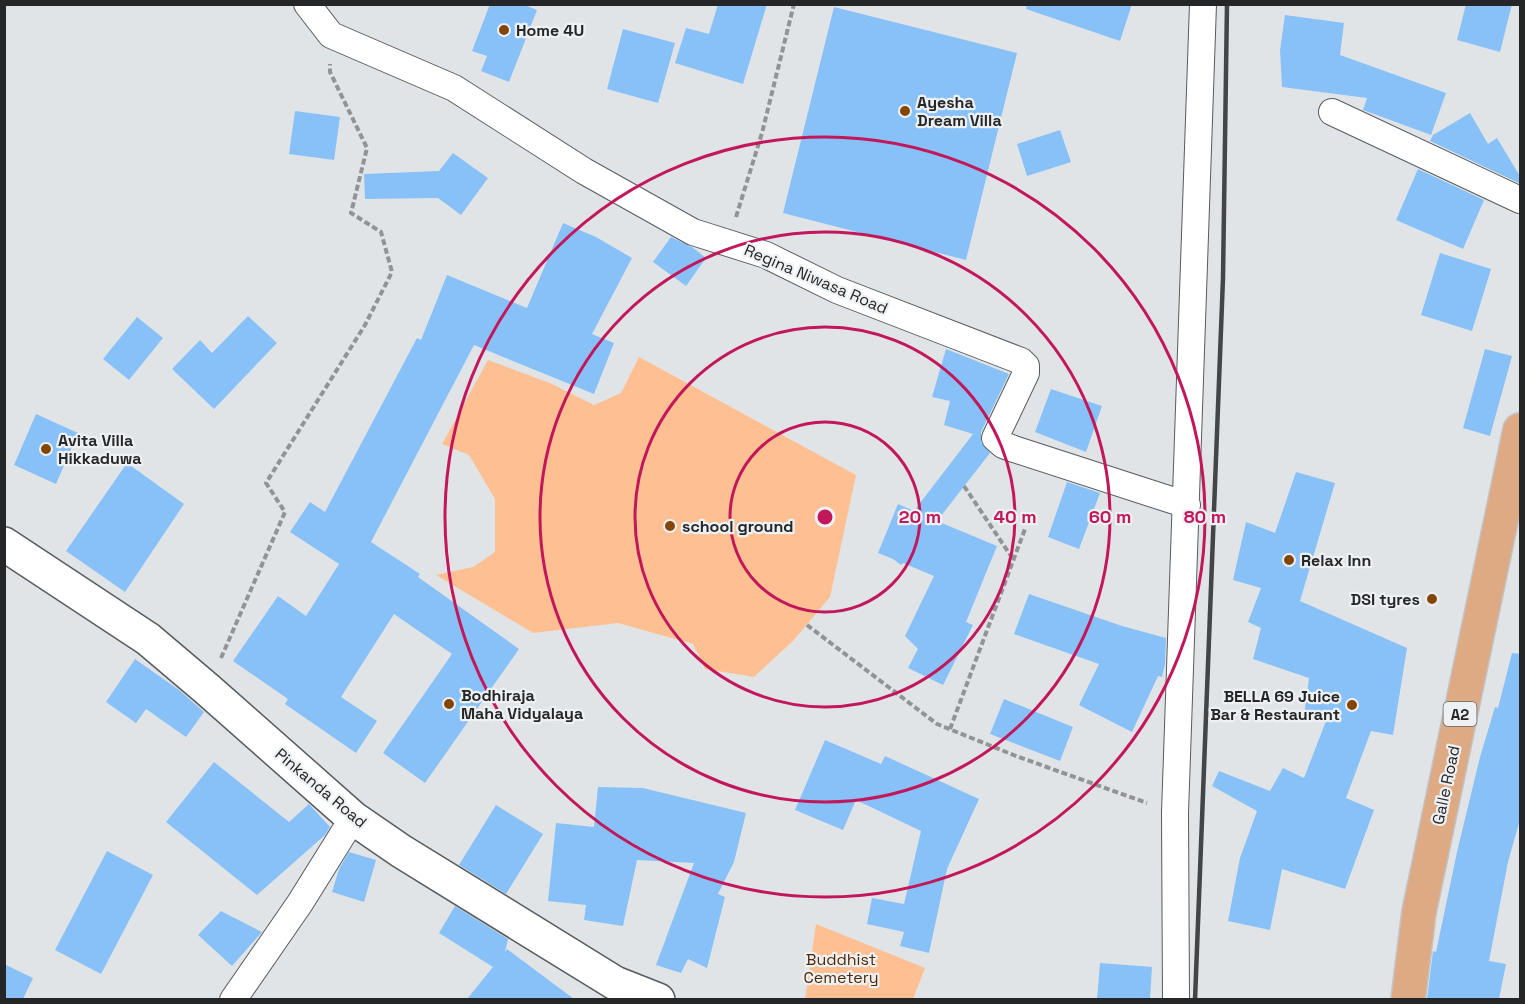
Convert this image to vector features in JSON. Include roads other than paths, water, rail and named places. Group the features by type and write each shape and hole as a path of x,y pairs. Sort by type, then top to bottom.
{"highway":[{"name":"Galle Road","path":"1408,999 1419,912 1521,430"}],"street":[{"name":"Regina Niwasa Road","path":"307,4 331,35 454,88 584,171 693,232 766,255 837,290 1021,361 1026,366 1026,373 995,438 1003,445 1187,506"},
{"path":"1176,999 1176,813 1203,4"},
{"path":"1332,112 1521,200"},
{"name":"Pinkanda Road","path":"4,544 148,639 353,818 401,851 615,983 658,999"},
{"path":"232,999 300,903 353,818"}],"railway":[{"path":"1195,1000 1223,278 1227,4"}],"place":[{"name":"Home 4U","path":"504,30"},
{"name":"Ayesha Dream Villa","path":"905,111"},
{"name":"Avita Villa Hikkaduwa","path":"46,449"},
{"name":"school ground","path":"670,526"},
{"name":"Relax Inn","path":"1289,560"},
{"name":"DSI tyres","path":"1432,599"},
{"name":"Bodhiraja Maha Vidyalaya","path":"449,704"},
{"name":"BELLA 69 Juice Bar & Restaurant","path":"1352,705"}],"park label":[{"name":"Buddhist Cemetery","path":"841,968"}]}
